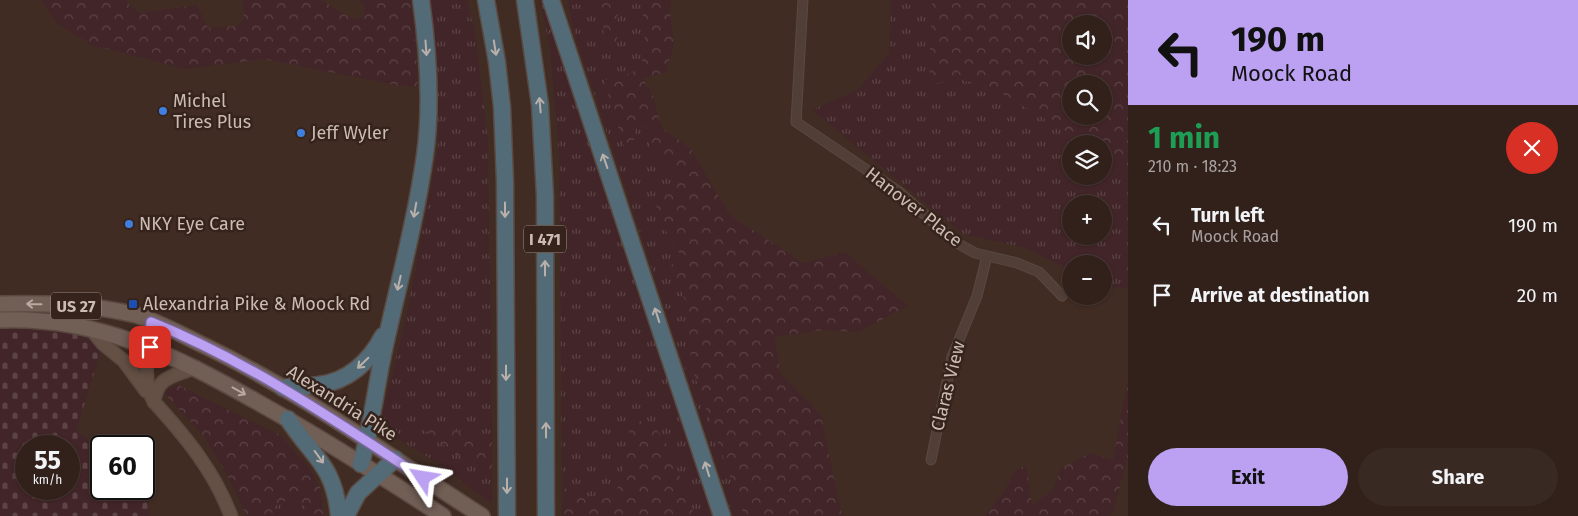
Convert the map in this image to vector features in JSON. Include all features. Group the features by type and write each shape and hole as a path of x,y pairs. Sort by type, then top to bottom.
{"highway":[{"path":"361,464 368,442 390,322 409,244 425,154 427,52 421,0"},
{"name":"I 471","path":"486,0 497,62 502,107 505,181 507,516"},
{"name":"I 471","path":"525,0 540,105 545,196 546,516"},
{"path":"551,0 722,516"},
{"path":"283,388 319,385 340,379 360,367 376,350 390,322"},
{"path":"288,419 321,459 332,479 339,516"},
{"path":"346,516 358,493 395,460"}],"main road":[{"name":"Alexandria Pike","path":"0,304 88,307 136,316 168,328 228,357 283,388 482,516"},
{"name":"US 27","path":"0,320 59,322 90,328 150,347 196,367 288,419 443,516"},
{"path":"151,322 150,347 145,376 147,389 154,402"},
{"path":"90,328 103,344 124,361 154,402 208,467 223,493 231,516"},
{"path":"150,347 168,328"},
{"path":"154,402 155,391 161,382 171,376 196,367"}],"street":[{"name":"Hanover Place","path":"803,0 796,122 898,191 957,243 975,253 1017,263 1039,272 1062,296"},
{"name":"Claras View","path":"931,460 952,357 977,296 987,256"}],"green space":[{"path":"41,0 124,0 139,13 197,5 208,28 236,26 244,20 243,0 321,0 354,20 364,16 365,8 359,0 413,0 418,87 395,85 263,59 186,69 92,45 58,24"},
{"path":"429,0 467,0 476,38 488,143 492,439 470,433 423,427 464,460 492,470 492,504 428,457 379,428 406,318 438,148 437,67"},
{"path":"540,0 546,0 715,516 695,516 668,446 623,468 615,497 593,500 562,487 559,155 550,49"},
{"path":"568,0 603,0 604,48 618,8 618,0 642,0 645,41 641,68 621,77 604,81 632,150 637,123 651,130 649,148 676,173 655,211 683,259 671,266 685,300 692,368 744,516 733,516 573,29"},
{"path":"603,0 618,0 617,45 604,48"},
{"path":"642,0 671,0 670,10 674,46 665,73 642,78 652,93 662,128 690,148 730,215 803,263 845,252 908,306 858,332 823,330 775,337 780,373 821,415 842,516 744,516 692,368 685,300 671,265 683,259 654,211 676,172 649,148 651,130 637,123 632,150 626,153 604,80 621,77 641,68 645,41"},
{"path":"891,0 932,0 930,84 959,79 1001,93 1073,135 1062,135 1062,185 1112,185 1112,164 1128,179 1128,289 1112,286 1112,255 1062,255 1062,266 1026,248 963,234 812,110 859,89 889,53"},
{"path":"932,0 1128,0 1128,179 1112,164 1112,135 1073,135 1001,93 959,79 929,85"},
{"path":"0,320 90,328 103,344 76,431 90,441 90,500 149,500 150,516 0,516"},
{"path":"1128,378 1128,456 1113,512 1108,516 985,516 1002,494 1015,472 1026,465 1032,505 1053,490 1061,468 1090,453 1113,460"},
{"path":"178,385 280,435 309,467 320,487 324,516 305,516 306,508 292,497 275,506 271,516 247,516 226,473 204,436 165,394 168,388"},
{"path":"640,421 655,427 668,446 695,516 562,516 562,487 593,500 615,497 623,468 630,426"},
{"path":"423,426 470,433 492,439 492,470 464,460 425,431"},
{"path":"292,497 306,508 305,516 271,516 275,506"}],"place":[{"name":"Michel Tires Plus","path":"163,111"},
{"name":"Jeff Wyler","path":"301,133"},
{"name":"NKY Eye Care","path":"129,224"},
{"name":"Alexandria Pike & Moock Rd","path":"133,304"}],"route":[{"path":"150,347 151,322 168,328 228,357 283,388 423,478"}]}
